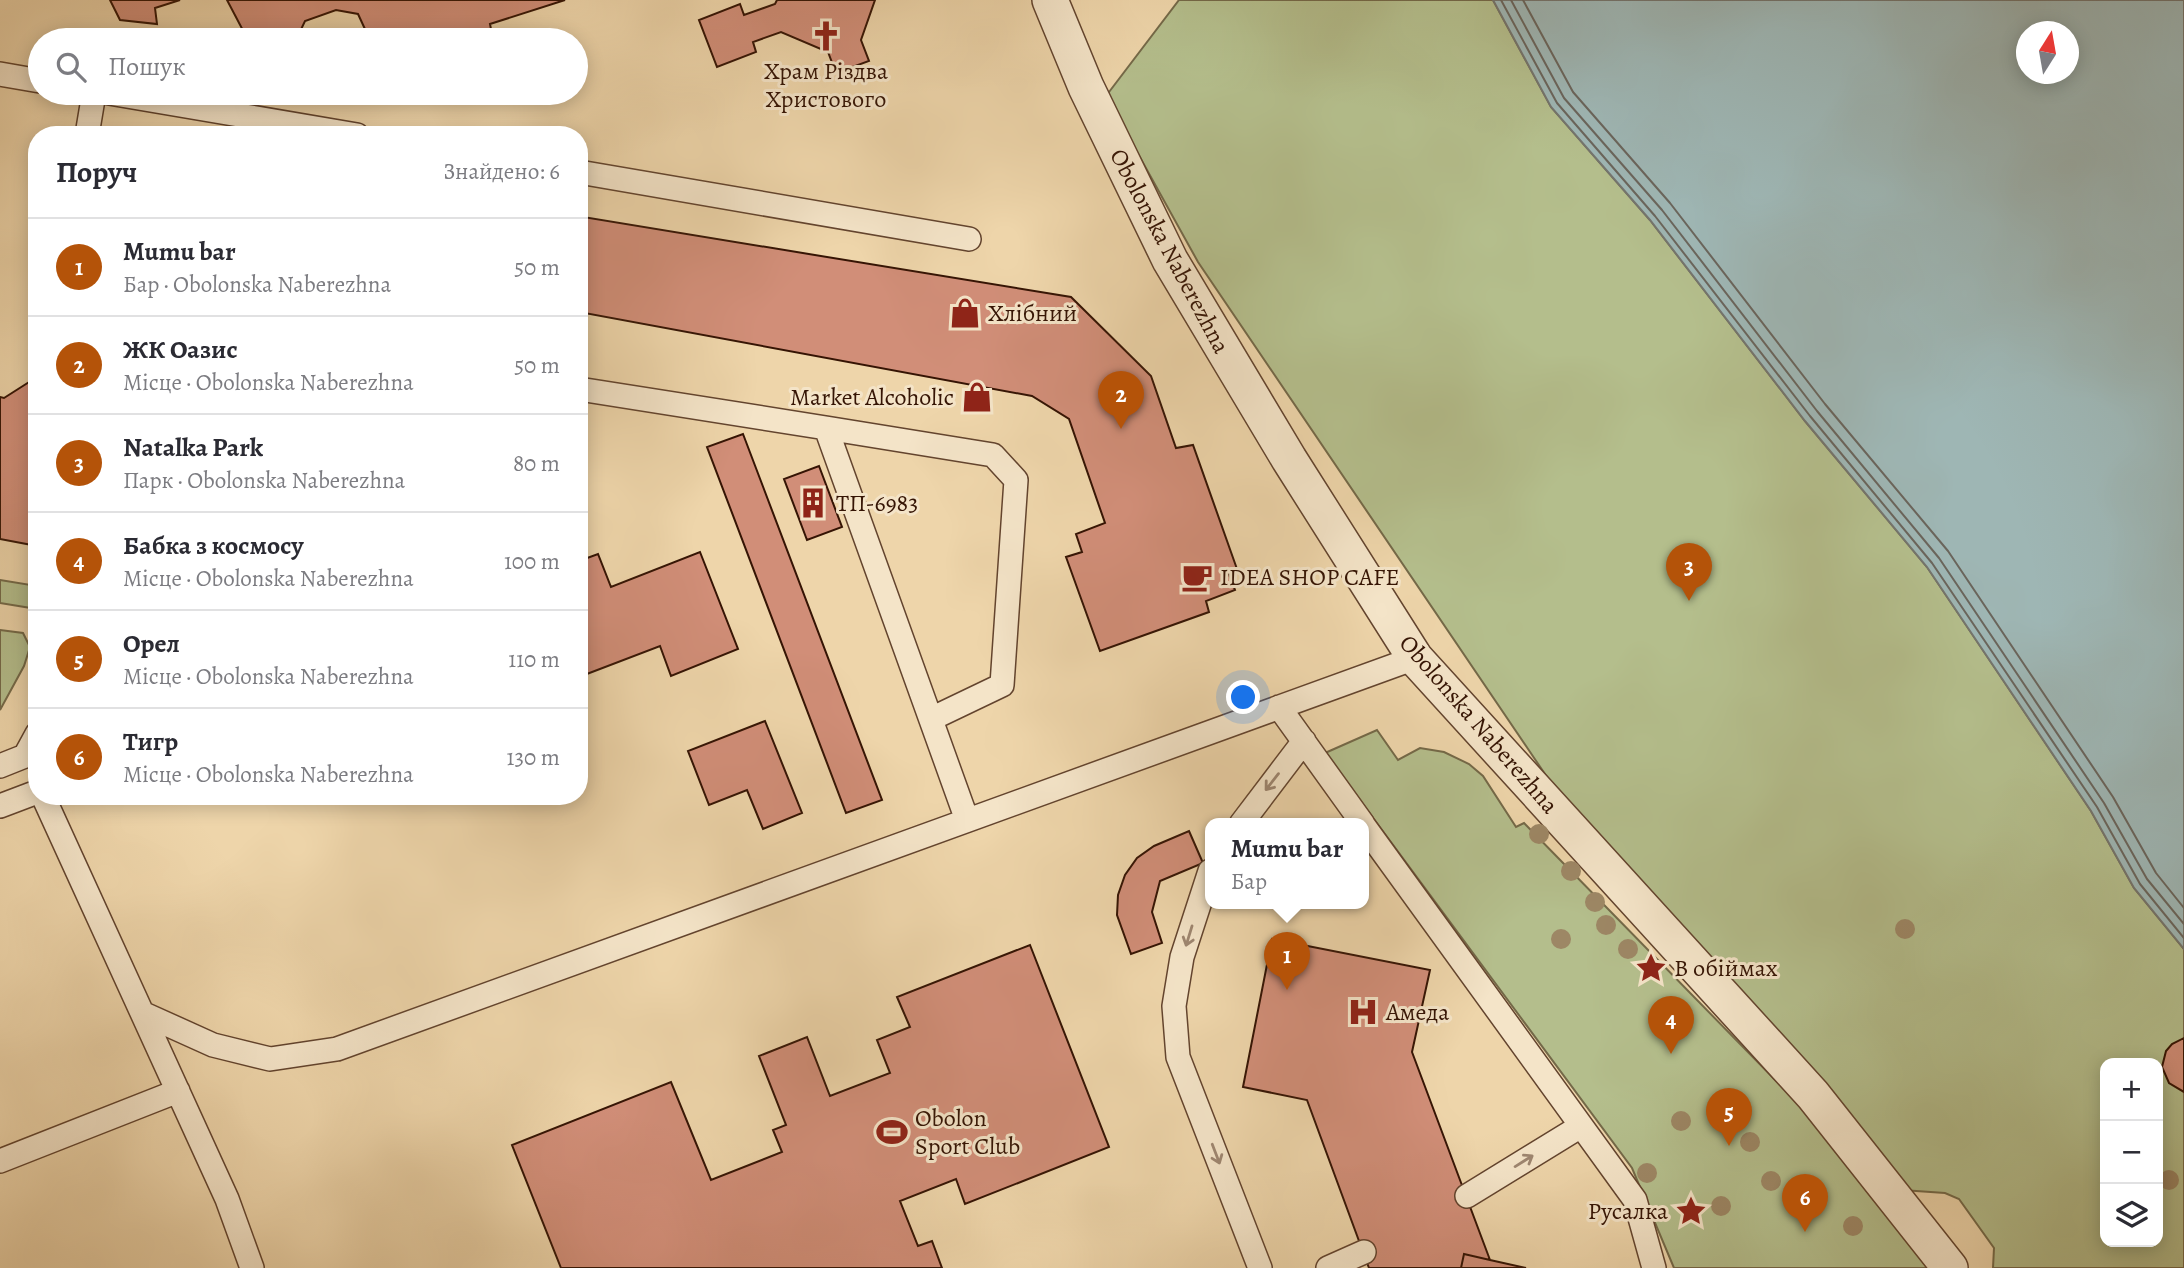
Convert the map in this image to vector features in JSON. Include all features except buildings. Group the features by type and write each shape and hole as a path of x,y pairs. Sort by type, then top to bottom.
{"street":[{"name":"Obolonska Naberezhna","path":"1050,0 1082,78 1133,188 1190,296 1415,658 1813,1095 1950,1268"}],"lane":[{"path":"0,74 28,79"},
{"path":"88,126 92,105"},
{"path":"180,105 304,126"},
{"path":"588,174 970,239"},
{"path":"588,390 993,455 1016,480 1002,685 931,719"},
{"path":"826,428 967,820"},
{"path":"142,1013 213,1045 270,1059 337,1049 1415,658"},
{"path":"1279,707 1358,818"},
{"path":"1246,818 1304,741"},
{"path":"0,766 25,756 28,750"},
{"path":"25,756 28,762"},
{"path":"0,806 28,795"},
{"path":"47,805 227,1199 252,1268"},
{"path":"1369,833 1635,1200 1654,1268"},
{"path":"1205,886 1182,957 1174,1006 1178,1057 1260,1268"},
{"path":"0,1161 178,1091"},
{"path":"1466,1196 1581,1126"},
{"path":"1328,1268 1364,1252"}],"green space":[{"path":"1179,0 1493,0 1551,107 1650,220 1805,421 1927,567 2091,811 2134,888 2184,949 2184,1268 1993,1268 1994,1248 1959,1199 1945,1193 1902,1190 1589,839 1198,262 1106,96"},
{"path":"0,580 28,585 28,608 0,603"},
{"path":"0,630 23,633 28,643 28,653 0,710"},
{"path":"1377,730 1398,760 1420,748 1444,752 1469,764 1483,776 1516,827 1524,823 1828,1134 1932,1268 1674,1268 1632,1168 1325,753"}],"water":[{"path":"1493,0 2184,0 2184,949 2134,888 2091,811 1927,567 1805,421 1650,220 1551,107"}],"place":[{"name":"Храм Різдва Христового","path":"826,36"},
{"name":"Хлібний","path":"965,313"},
{"name":"Market Alcoholic","path":"977,397"},
{"name":"ЖК Оазис","path":"1121,429"},
{"name":"ТП-6983","path":"813,503"},
{"name":"IDEA SHOP CAFE","path":"1197,577"},
{"name":"Natalka Park","path":"1689,601"},
{"name":"В обіймах","path":"1651,968"},
{"name":"Mumu bar","path":"1287,990"},
{"name":"Амеда","path":"1363,1012"},
{"name":"Бабка з космосу","path":"1671,1054"},
{"name":"Obolon Sport Club","path":"892,1132"},
{"name":"Орел","path":"1729,1146"},
{"name":"Русалка","path":"1691,1211"},
{"name":"Тигр","path":"1805,1232"}]}
